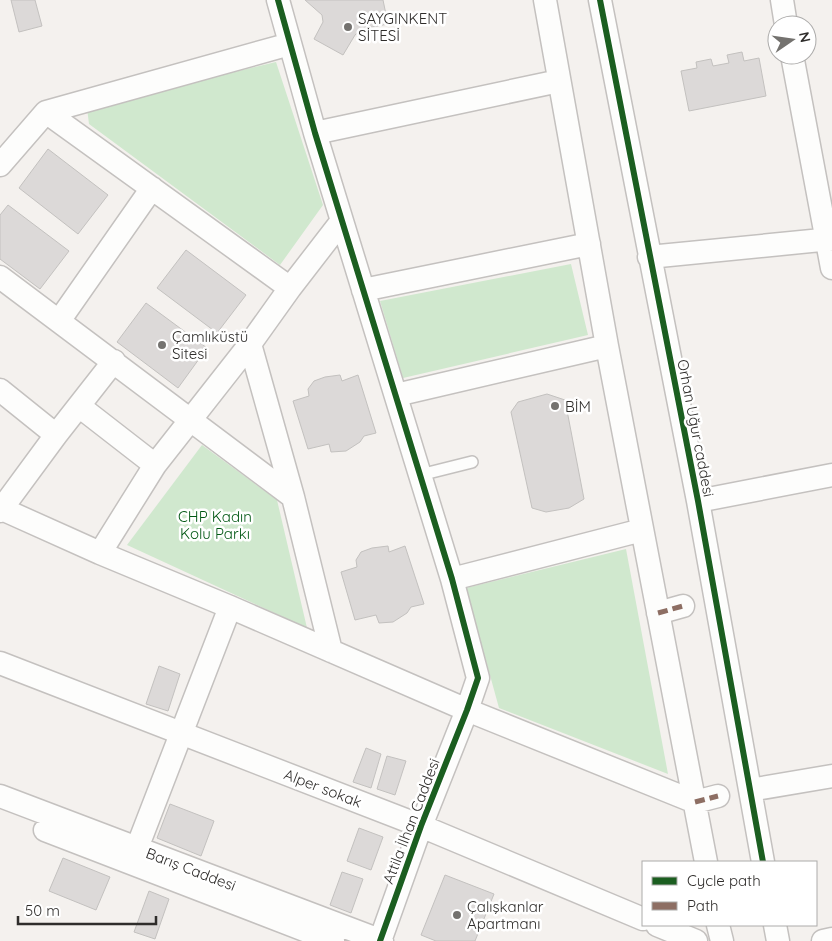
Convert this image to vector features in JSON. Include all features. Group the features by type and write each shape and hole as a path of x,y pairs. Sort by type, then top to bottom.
{"street":[{"name":"Attila İlhan Caddesi","path":"278,0 315,133 452,579 478,678 421,826 381,941"},
{"path":"545,0 607,346 706,861"},
{"name":"Orhan Uğur caddesi","path":"600,0 698,501 763,861"},
{"path":"782,0 784,15"},
{"path":"0,165 46,112 290,44"},
{"path":"794,65 829,239 832,268"},
{"path":"315,133 560,81"},
{"path":"46,112 290,288"},
{"path":"58,321 152,188"},
{"path":"100,553 155,465 342,222"},
{"path":"649,257 829,239"},
{"path":"363,290 589,244"},
{"path":"0,277 293,497"},
{"path":"250,344 293,497 332,651"},
{"path":"396,395 607,346"},
{"path":"114,361 1,510 467,710 695,802 718,796"},
{"path":"0,390 56,435"},
{"path":"79,406 155,465"},
{"path":"698,501 832,475"},
{"path":"452,579 642,530"},
{"path":"658,614 683,606"},
{"path":"137,848 230,607"},
{"name":"Alper sokak","path":"0,663 421,826 642,919"},
{"path":"750,790 832,776"},
{"name":"Barış Caddesi","path":"0,796 381,941"},
{"name":"Barış Caddesi","path":"0,813 333,941"},
{"path":"659,926 696,941"},
{"path":"718,926 722,941"},
{"path":"775,926 778,941"},
{"path":"824,941 832,940"}],"lane":[{"path":"420,475 472,462"}],"green space":[{"path":"276,62 323,205 280,265 89,124 87,108"},
{"path":"571,264 588,335 403,378 380,301"},
{"name":"CHP Kadın Kolu Parkı","path":"202,445 277,500 307,628 127,545"},
{"path":"626,549 668,774 499,708 466,588"}],"building":[{"path":"11,0 35,0 42,26 19,32"},
{"name":"SAYGINKENT SİTESİ","path":"305,0 383,0 388,24 362,29 355,35 343,55 314,39 323,22 322,15"},
{"path":"742,52 744,61 759,58 766,96 689,111 681,71 697,68 696,62 711,59 713,66 729,63 727,55"},
{"path":"48,149 108,195 78,234 19,188"},
{"path":"8,205 69,251 40,289 0,259 0,215"},
{"name":"Çamlıküstü Sitesi","path":"186,250 246,295 217,333 157,288"},
{"name":"Çamlıküstü Sitesi","path":"146,303 207,348 178,388 117,342"},
{"path":"340,375 342,381 358,375 376,433 364,436 360,442 346,451 331,452 329,444 308,449 293,401 309,396 308,389 314,381"},
{"path":"547,394 565,400 584,499 569,508 546,512 532,508 511,412 518,402"},
{"path":"388,546 389,552 405,546 424,604 411,607 407,613 393,622 379,623 376,615 355,620 341,572 357,567 356,560 361,552 372,548"},
{"path":"159,666 180,674 168,711 146,704"},
{"path":"366,748 381,754 371,788 353,782"},
{"path":"387,756 406,761 395,795 377,789"},
{"path":"170,804 214,821 201,856 157,838"},
{"path":"359,828 383,837 371,870 347,861"},
{"path":"63,858 110,877 96,910 49,891"},
{"path":"342,872 363,879 351,913 330,905"},
{"name":"Çalışkanlar Apartmanı","path":"445,875 494,894 475,941 436,941 421,935"},
{"path":"149,891 169,899 155,939 134,932"}],"marked path":[{"path":"658,613 683,606"},
{"path":"695,802 718,796"}],"cycle path":[{"path":"278,0 315,133 452,579 478,678 421,826 380,941"},
{"path":"600,0 698,501 763,861"}],"place":[{"name":"SAYGINKENT SİTESİ","path":"348,27"},
{"name":"Çamlıküstü Sitesi","path":"162,345"},
{"name":"BİM","path":"555,406"},
{"name":"Çalışkanlar Apartmanı","path":"457,915"}]}
